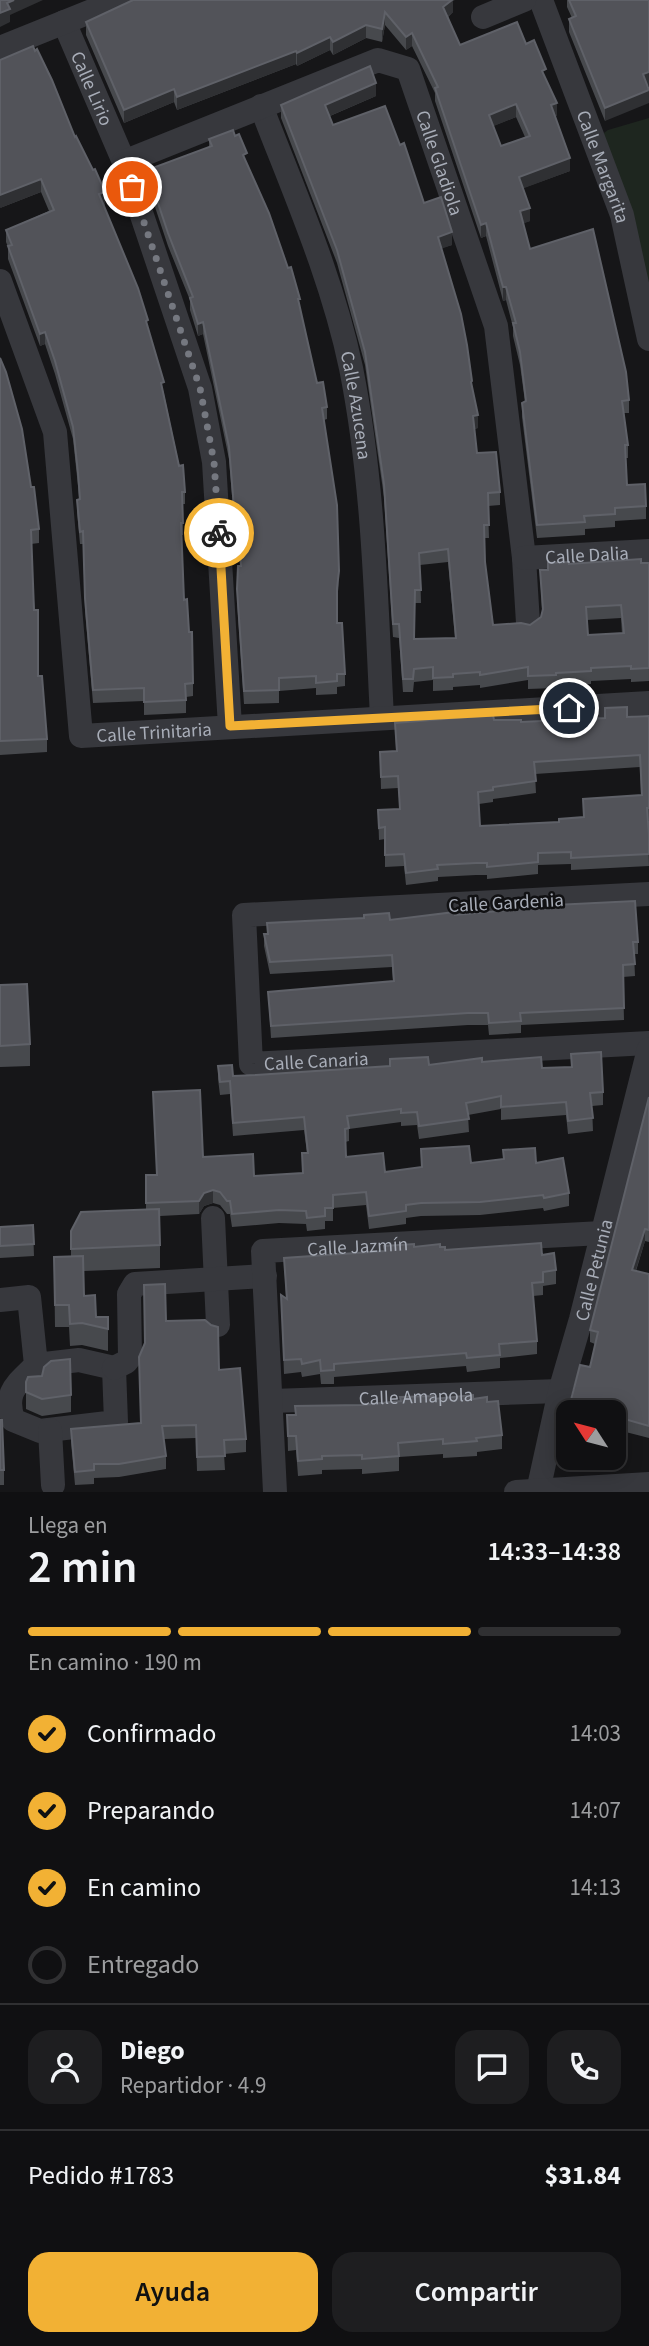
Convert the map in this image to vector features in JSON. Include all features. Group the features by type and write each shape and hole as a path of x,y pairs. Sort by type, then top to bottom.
{"street":[{"path":"0,48 119,0"},
{"path":"483,18 524,0"},
{"name":"Calle Margarita","path":"541,0 622,215 649,339"},
{"name":"Calle Lirio","path":"64,22 124,162 200,388 214,462 230,726"},
{"name":"Calle Gladiola","path":"124,162 378,60 408,69 496,326 524,558"},
{"name":"Calle Azucena","path":"261,106 326,273 351,368 371,506 382,718"},
{"name":"Calle Trinitaria","path":"0,281 55,432 81,736 649,703"},
{"name":"Calle Dalia","path":"524,558 649,551"},
{"path":"524,558 528,623"},
{"name":"Calle Gardenia","path":"364,909 649,894"},
{"name":"Calle Canaria","path":"364,909 244,915 251,1064 649,1043"},
{"name":"Calle Petunia","path":"527,1491 581,1319 649,1049"},
{"path":"213,1217 218,1325"},
{"name":"Calle Jazmín","path":"275,1492 263,1251 602,1233"},
{"path":"114,1368 116,1422 40,1431 13,1420 4,1405 12,1390 36,1365 79,1360 114,1368 126,1362 130,1357 129,1294 135,1284 265,1276"},
{"path":"0,1300 29,1297 36,1365"},
{"name":"Calle Amapola","path":"272,1401 560,1391"},
{"path":"50,1430 53,1485"},
{"path":"527,1491 583,1490 649,1484"}],"shaded area":[{"path":"649,118 649,299 600,136 608,130"}],"building":[{"path":"0,0 14,0 7,3 10,9 0,13"},
{"path":"133,0 452,0 443,7 460,45 517,22 526,44 534,40 546,69 542,71 557,103 551,105 570,158 519,177 530,208 520,211 530,249 593,229 626,372 629,400 622,401 628,445 625,445 627,485 645,484 646,506 615,508 615,514 584,516 585,522 537,525 522,403 526,401 520,352 513,323 516,323 506,287 503,287 486,223 481,225 435,88 438,87 412,33 406,37 385,12 382,29 366,25 333,42 330,37 297,53 296,51 177,97 174,89 124,110 86,22","holes":["516,104 530,136 501,146 489,115"]},
{"path":"569,0 649,0 649,72 643,74 649,90 605,108 569,19 576,16"},
{"path":"33,46 52,80 75,137 93,170 95,169 105,192 99,194 138,288 164,382 161,383 179,466 183,465 185,492 182,492 181,523 184,600 187,599 189,632 192,632 193,683 185,684 186,700 144,702 144,688 93,690 73,427 55,361 45,332 40,334 8,246 12,245 6,230 54,210 41,179 0,195 0,60"},
{"path":"370,66 376,83 325,105 333,125 385,106 400,145 404,143 424,203 441,197 452,232 438,237 461,314 467,345 478,415 473,416 477,453 496,452 500,492 488,493 489,525 484,525 485,562 493,625 530,625 541,617 543,609 540,570 548,570 548,563 641,559 641,563 649,563 649,668 591,668 591,671 528,676 528,667 480,675 480,672 433,678 433,667 414,669 413,679 403,679 399,624 393,624 384,484 365,352 337,250 281,105","holes":["448,549 456,638 414,639 415,590 421,590 419,553","621,605 624,633 588,635 586,607"]},
{"path":"233,130 235,136 239,134 247,153 243,155 269,213 288,268 291,267 300,299 317,383 323,382 327,407 322,408 337,505 337,623 342,623 345,674 337,674 337,681 316,683 316,676 279,678 279,690 244,691 237,589 238,566 241,566 239,532 236,532 229,447 203,322 198,324 190,298 193,297 147,170 212,146 209,139"},
{"path":"0,358 22,429 31,487 34,487 39,529 31,530 34,610 38,610 38,676 42,676 47,739 0,741"},
{"path":"627,707 627,717 649,716 649,854 571,858 571,852 538,853 538,862 487,867 487,863 437,865 438,869 406,873 404,854 385,855 385,827 379,828 378,810 400,809 398,776 381,777 380,752 397,751 395,723 493,715 494,720 521,722 605,718 605,708","holes":["640,755 642,795 583,799 584,817 559,819 559,822 480,826 478,792 493,790 493,787 536,781 534,762"]},
{"path":"635,901 638,942 633,942 635,964 623,965 624,1008 520,1013 521,1021 489,1023 488,1013 468,1013 271,1026 268,992 394,981 392,955 270,962 264,934 268,934 267,923 364,918 364,915 389,913 390,920 455,912 455,915 510,910 510,907 532,906 532,903 555,902 555,905"},
{"path":"27,984 30,1044 0,1046 0,985"},
{"path":"601,1052 603,1092 590,1093 593,1118 568,1121 566,1102 501,1107 501,1096 466,1103 469,1119 419,1126 417,1112 401,1113 401,1109 347,1116 349,1128 345,1129 346,1157 383,1153 385,1172 422,1167 421,1149 469,1146 471,1163 504,1159 503,1150 535,1148 536,1163 563,1158 569,1193 544,1198 543,1195 480,1202 421,1203 406,1205 406,1211 369,1216 366,1192 333,1195 333,1208 325,1208 325,1216 307,1218 306,1211 232,1214 230,1201 220,1192 213,1190 204,1193 199,1201 146,1203 146,1175 157,1175 153,1092 200,1090 203,1157 253,1154 254,1176 303,1173 302,1153 308,1153 304,1117 233,1123 230,1081 220,1082 218,1066 232,1065 233,1076 390,1066 390,1059 428,1057 429,1065 482,1058 482,1062 541,1057 542,1068 572,1067 571,1054"},
{"path":"649,1097 649,1230 645,1229 632,1270 649,1274 649,1426 626,1419 626,1400 571,1400 580,1365 590,1367 598,1332 590,1330"},
{"path":"159,1209 160,1245 71,1249 71,1231 81,1212"},
{"path":"33,1225 34,1244 0,1246 0,1227"},
{"path":"541,1243 542,1255 554,1253 556,1270 543,1272 543,1282 532,1283 537,1341 499,1344 500,1355 467,1358 466,1353 334,1364 334,1370 321,1371 320,1360 302,1364 301,1359 284,1360 281,1295 287,1299 284,1258 385,1251 384,1246 414,1244 414,1247 440,1244 445,1250"},
{"path":"83,1256 84,1296 95,1295 96,1317 108,1317 108,1329 82,1323 70,1324 69,1305 55,1305 54,1257"},
{"path":"165,1284 166,1321 205,1320 218,1327 219,1370 240,1368 246,1439 224,1440 225,1456 197,1457 196,1425 162,1426 166,1456 119,1464 94,1464 94,1470 75,1472 71,1429 141,1423 139,1357 145,1343 144,1285"},
{"path":"70,1359 71,1395 42,1399 26,1392 28,1377 42,1376 44,1367 51,1361"},
{"path":"473,1395 473,1399 487,1397 487,1402 498,1401 502,1435 476,1438 477,1441 443,1444 443,1439 398,1443 399,1456 362,1459 362,1455 322,1456 322,1459 298,1461 296,1436 288,1436 287,1415 296,1415 295,1406 362,1405 401,1401 400,1397 433,1396 433,1399"},
{"path":"2,1420 4,1470 0,1470"}],"way so far":[{"path":"132,187 200,388 214,462 219,533"}],"route":[{"path":"219,533 230,726 569,708"}]}
